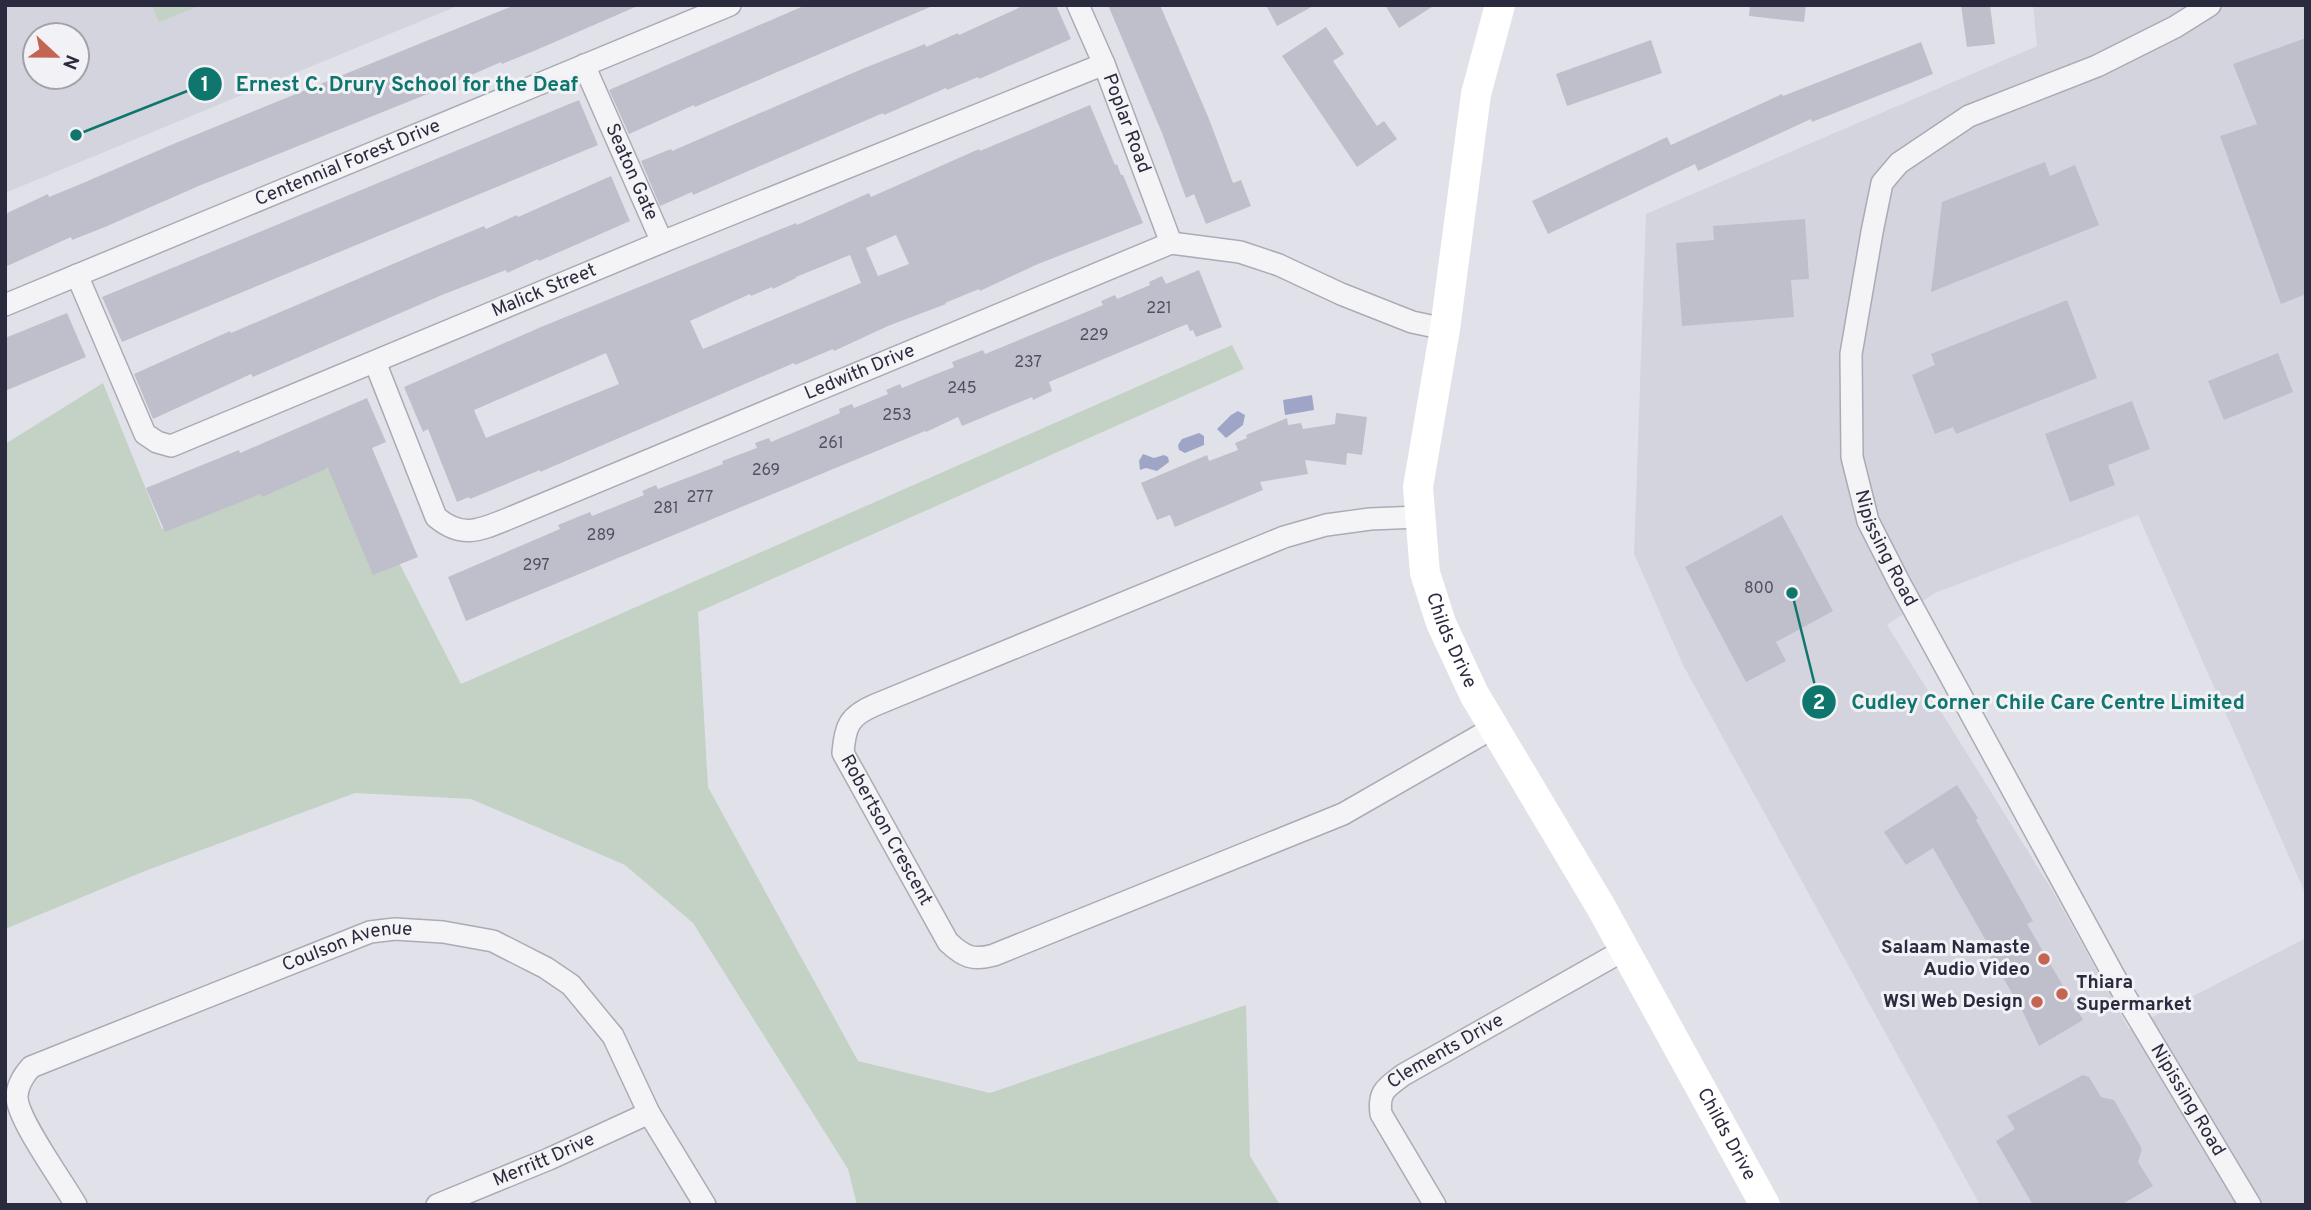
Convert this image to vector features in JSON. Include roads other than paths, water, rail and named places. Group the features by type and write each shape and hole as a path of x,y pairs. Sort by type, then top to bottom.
{"street":[{"name":"Centennial Forest Drive","path":"5,305 730,5"},
{"name":"Poplar Road","path":"1078,5 1104,64 1171,243"},
{"name":"Childs Drive","path":"1500,5 1476,94 1445,329 1418,487 1425,573 1441,623 1474,694 1594,895 1765,1205"},
{"name":"Nipissing Road","path":"2210,5 2175,27 2097,66 1969,116 1899,163 1882,183 1871,232 1850,354 1850,405 1852,457 1868,521 2125,996 2250,1205"},
{"name":"Malick Street","path":"77,275 145,434 157,442 172,446 662,242 1104,64"},
{"name":"Seaton Gate","path":"584,65 662,242"},
{"path":"1171,243 1240,252 1279,265 1341,294 1412,322 1445,329"},
{"name":"Ledwith Drive","path":"375,362 436,517 454,529 473,531 531,510 1171,243"},
{"name":"Robertson Crescent","path":"1419,517 1370,519 1325,525 1284,537 863,710 851,719 844,735 843,753 948,942 968,958 979,959 994,956 1343,814 1493,728"},
{"name":"Coulson Avenue","path":"76,1205 19,1112 18,1089 22,1078 31,1067 370,932 395,929 443,932 493,941 546,968 571,985 613,1036 649,1113 705,1205"},
{"name":"Clements Drive","path":"1435,1205 1381,1114 1379,1100 1384,1090 1403,1075 1624,950"},
{"name":"Merritt Drive","path":"437,1205 549,1159 649,1113"}],"water":[{"path":"1312,395 1314,410 1285,415 1283,400"},
{"path":"1238,411 1245,415 1243,425 1226,438 1217,429"},
{"path":"1199,433 1204,436 1204,445 1185,453 1179,450 1178,445 1182,439"},
{"path":"1143,454 1154,458 1164,455 1169,462 1157,471 1146,468 1140,470 1139,461"}],"place":[{"name":"Ernest C. Drury School for the Deaf","path":"76,135"},
{"name":"Cudley Corner Chile Care Centre Limited","path":"1792,593"},
{"name":"Salaam Namaste Audio Video","path":"2044,959"},
{"name":"Thiara Supermarket","path":"2062,994"},
{"name":"WSI Web Design","path":"2037,1002"}]}
